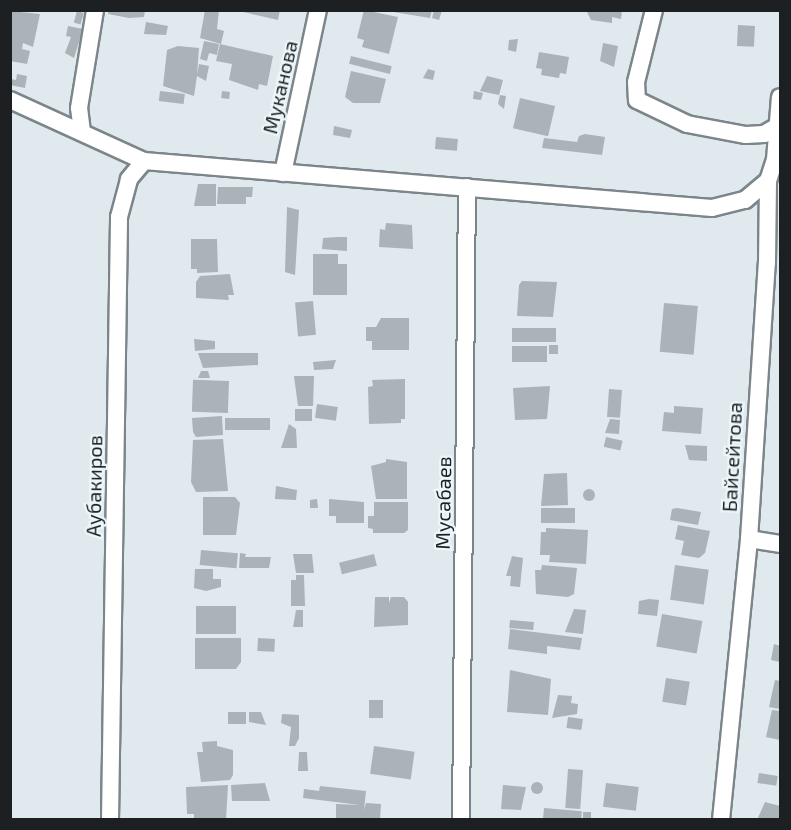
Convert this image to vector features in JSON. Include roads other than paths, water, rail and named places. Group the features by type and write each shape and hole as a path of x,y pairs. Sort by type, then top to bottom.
{"street":[{"path":"82,132 79,108 95,10"},
{"name":"Муканова","path":"283,173 318,10"},
{"path":"654,10 636,82 637,100 687,124 746,135 764,134 778,126"},
{"name":"Байсейтова","path":"722,819 774,263 768,182 778,126 780,97"},
{"path":"10,100 144,161 712,208 745,200 768,182"},
{"name":"Аубакиров","path":"110,819 119,217 129,179 144,161"},
{"name":"Мусабаев","path":"461,819 467,187"},
{"path":"749,539 780,544"}]}
